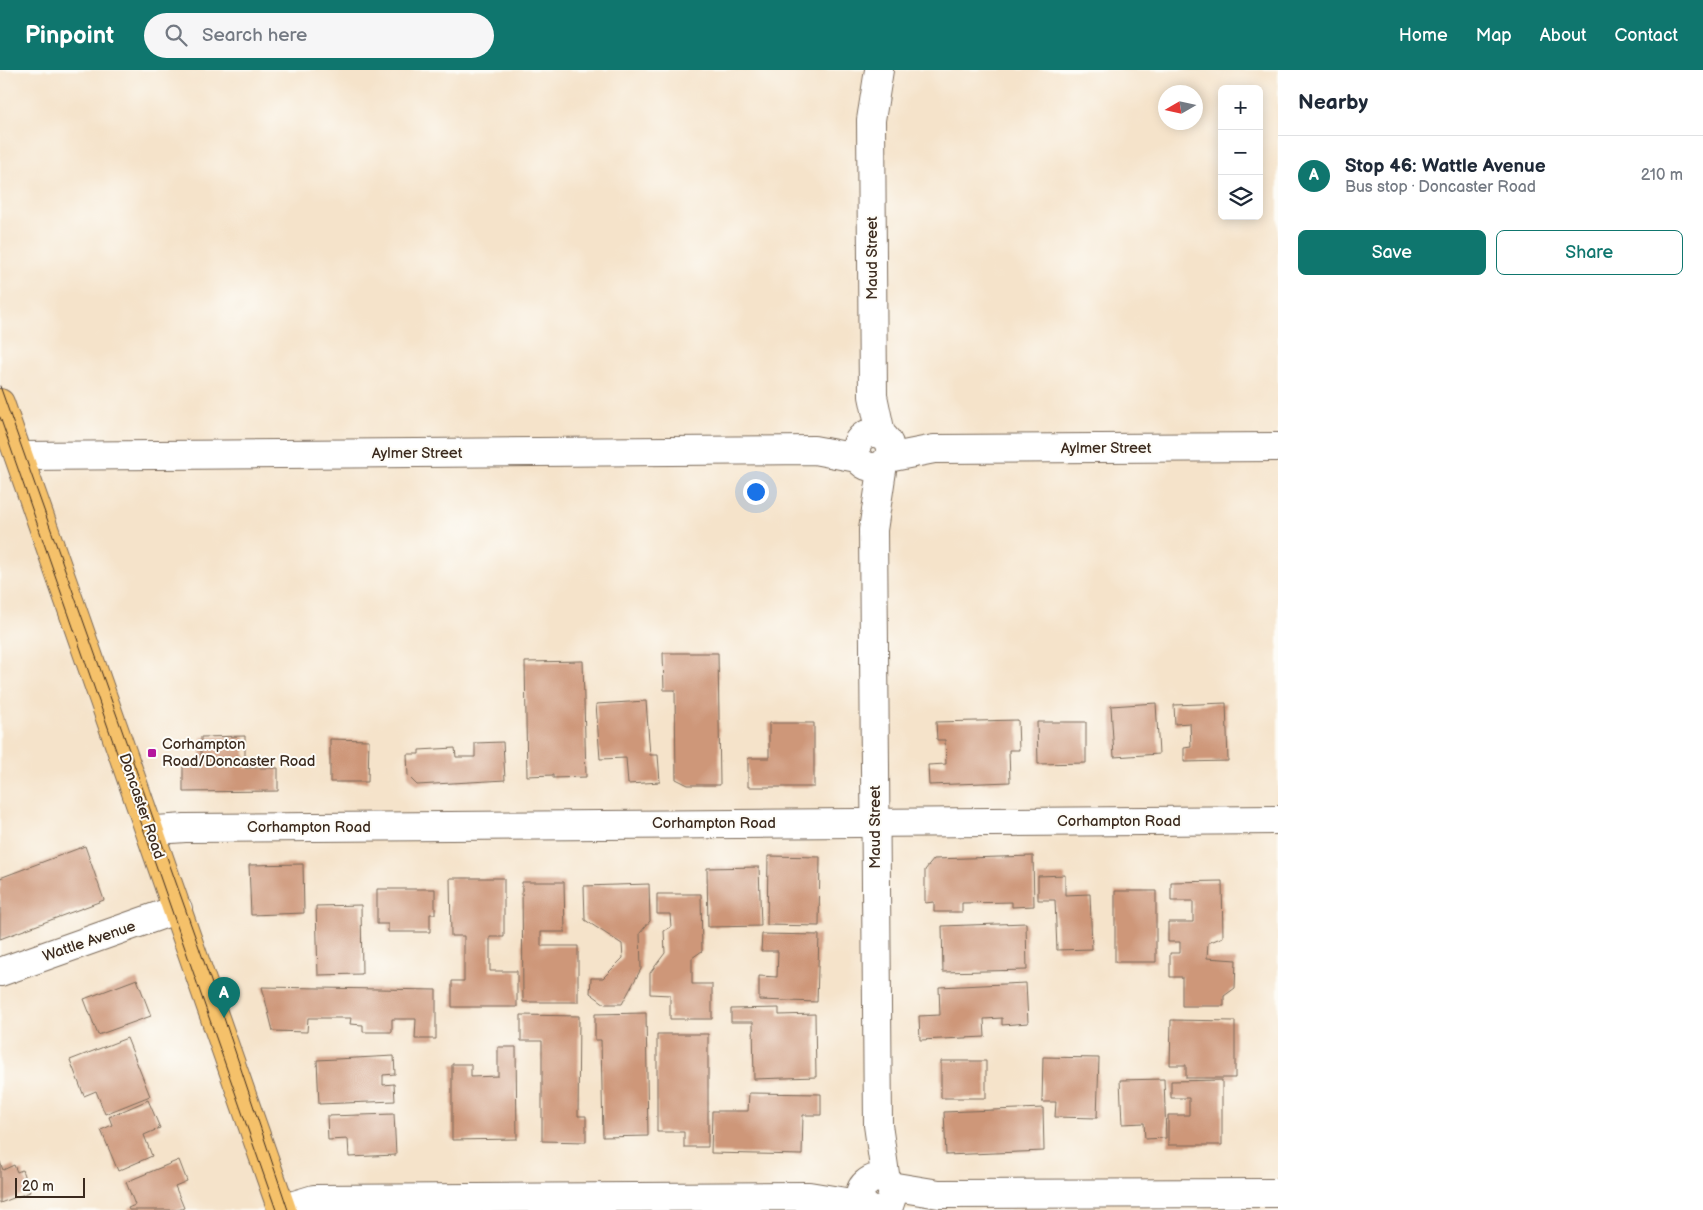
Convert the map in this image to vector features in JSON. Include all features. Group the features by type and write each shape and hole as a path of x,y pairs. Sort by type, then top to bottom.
{"main road":[{"name":"Doncaster Road","path":"0,403 282,1210"}],"street":[{"name":"Maud Street","path":"861,70 871,120"},
{"name":"Maud Street","path":"877,1200 871,120 879,70"},
{"name":"Aylmer Street","path":"19,456 873,449 1278,448"},
{"name":"Corhampton Road","path":"151,832 185,828 1278,820"},
{"name":"Wattle Avenue","path":"0,972 178,909"},
{"path":"282,1210 314,1199 809,1196 877,1200 938,1194 1278,1193"}],"building":[{"path":"663,653 718,653 720,785 688,785 676,779 675,690 664,690"},
{"path":"583,661 586,777 553,778 553,775 527,776 525,662"},
{"path":"646,701 650,755 658,755 660,782 628,784 626,758 600,759 596,704"},
{"path":"1156,703 1159,754 1114,757 1111,706"},
{"path":"1226,703 1228,761 1184,762 1184,748 1191,747 1190,723 1175,724 1174,705"},
{"path":"1018,720 1019,750 1009,750 1010,782 929,785 928,765 946,764 945,740 937,740 936,722"},
{"path":"1037,722 1086,722 1086,763 1038,764"},
{"path":"769,723 814,723 814,787 748,787 748,758 769,758"},
{"path":"245,736 245,768 278,768 278,791 183,792 183,761 201,761 201,737"},
{"path":"330,739 369,740 368,782 330,782"},
{"path":"503,742 505,780 417,785 408,776 407,754 419,754 419,750 455,748 456,757 475,757 475,743"},
{"path":"85,846 104,900 0,939 0,878"},
{"path":"768,856 820,857 819,926 767,925"},
{"path":"1033,856 1034,906 1012,907 1012,902 962,903 962,912 934,912 934,902 925,903 925,870 934,859"},
{"path":"303,864 304,913 251,915 249,865"},
{"path":"759,867 761,926 708,927 707,868"},
{"path":"1065,875 1065,895 1090,894 1092,949 1057,950 1055,900 1038,900 1038,876"},
{"path":"450,878 504,878 504,937 490,937 490,971 517,971 517,1007 452,1007 452,981 464,981 464,936 451,936"},
{"path":"1222,881 1223,937 1208,943 1207,958 1236,960 1235,988 1224,996 1224,1006 1182,1006 1182,977 1170,977 1170,953 1180,953 1180,942 1168,942 1168,922 1193,922 1193,901 1171,901 1171,882"},
{"path":"522,882 564,882 565,932 541,932 541,946 578,946 578,1002 523,1002"},
{"path":"649,884 650,921 640,933 641,969 622,1004 605,1004 590,993 591,978 603,978 623,958 622,944 585,920 584,886"},
{"path":"377,889 435,889 435,914 430,914 430,932 388,932 388,924 377,924"},
{"path":"1115,891 1156,891 1156,962 1115,962"},
{"path":"657,894 701,894 702,951 692,958 692,984 712,984 712,1019 670,1019 670,995 650,994 650,973 665,953 664,931 671,927 670,914 657,914"},
{"path":"361,905 362,974 318,975 316,906"},
{"path":"1026,923 1027,970 943,972 942,926"},
{"path":"762,934 819,935 817,1002 759,1000 759,976 777,977 778,951 761,951"},
{"path":"137,979 151,1016 98,1035 84,999"},
{"path":"1026,983 1028,1023 1002,1025 1002,1018 984,1019 985,1037 920,1040 919,1016 940,1015 939,987"},
{"path":"262,987 436,990 436,1039 415,1039 416,1019 392,1019 392,1032 363,1032 363,1025 350,1024 351,1018 308,1018 307,1032 273,1031"},
{"path":"779,1008 779,1015 815,1014 816,1077 754,1079 753,1022 731,1022 731,1009"},
{"path":"646,1013 648,1136 603,1137 601,1040 595,1040 595,1014"},
{"path":"521,1015 579,1016 578,1116 586,1116 586,1142 542,1141 542,1041 521,1041"},
{"path":"1171,1020 1235,1021 1235,1078 1186,1078 1186,1065 1170,1065"},
{"path":"657,1034 708,1034 708,1147 684,1147 684,1132 657,1132"},
{"path":"127,1038 150,1096 105,1114 96,1091 84,1096 70,1060"},
{"path":"498,1047 516,1047 517,1139 452,1140 452,1064 471,1064 471,1077 498,1076"},
{"path":"394,1056 395,1074 383,1075 383,1085 394,1084 395,1101 319,1104 317,1060"},
{"path":"1043,1057 1099,1058 1097,1118 1055,1117 1056,1102 1042,1102"},
{"path":"941,1061 986,1061 986,1098 941,1098"},
{"path":"1164,1079 1166,1138 1145,1139 1144,1123 1122,1124 1120,1080"},
{"path":"1222,1080 1222,1145 1168,1145 1168,1115 1189,1115 1189,1098 1171,1098 1171,1081"},
{"path":"749,1093 821,1094 821,1115 803,1115 802,1155 711,1153 712,1111 748,1111"},
{"path":"148,1100 160,1128 144,1135 152,1156 118,1171 101,1130 112,1125 109,1117"},
{"path":"1043,1108 1044,1151 946,1155 944,1112"},
{"path":"394,1114 396,1155 349,1157 348,1139 328,1140 327,1116"},
{"path":"179,1160 187,1181 175,1186 184,1208 178,1210 129,1210 128,1208 135,1205 126,1182"},
{"path":"0,1162 3,1170 14,1165 17,1172 22,1170 30,1192 0,1203"}],"tram line":[{"path":"0,386 224,1018 288,1210"},
{"path":"0,417 276,1210"}],"place":[{"name":"Corhampton Road/Doncaster Road","path":"152,753"},
{"name":"Stop 46: Wattle Avenue","path":"224,1018"}]}
